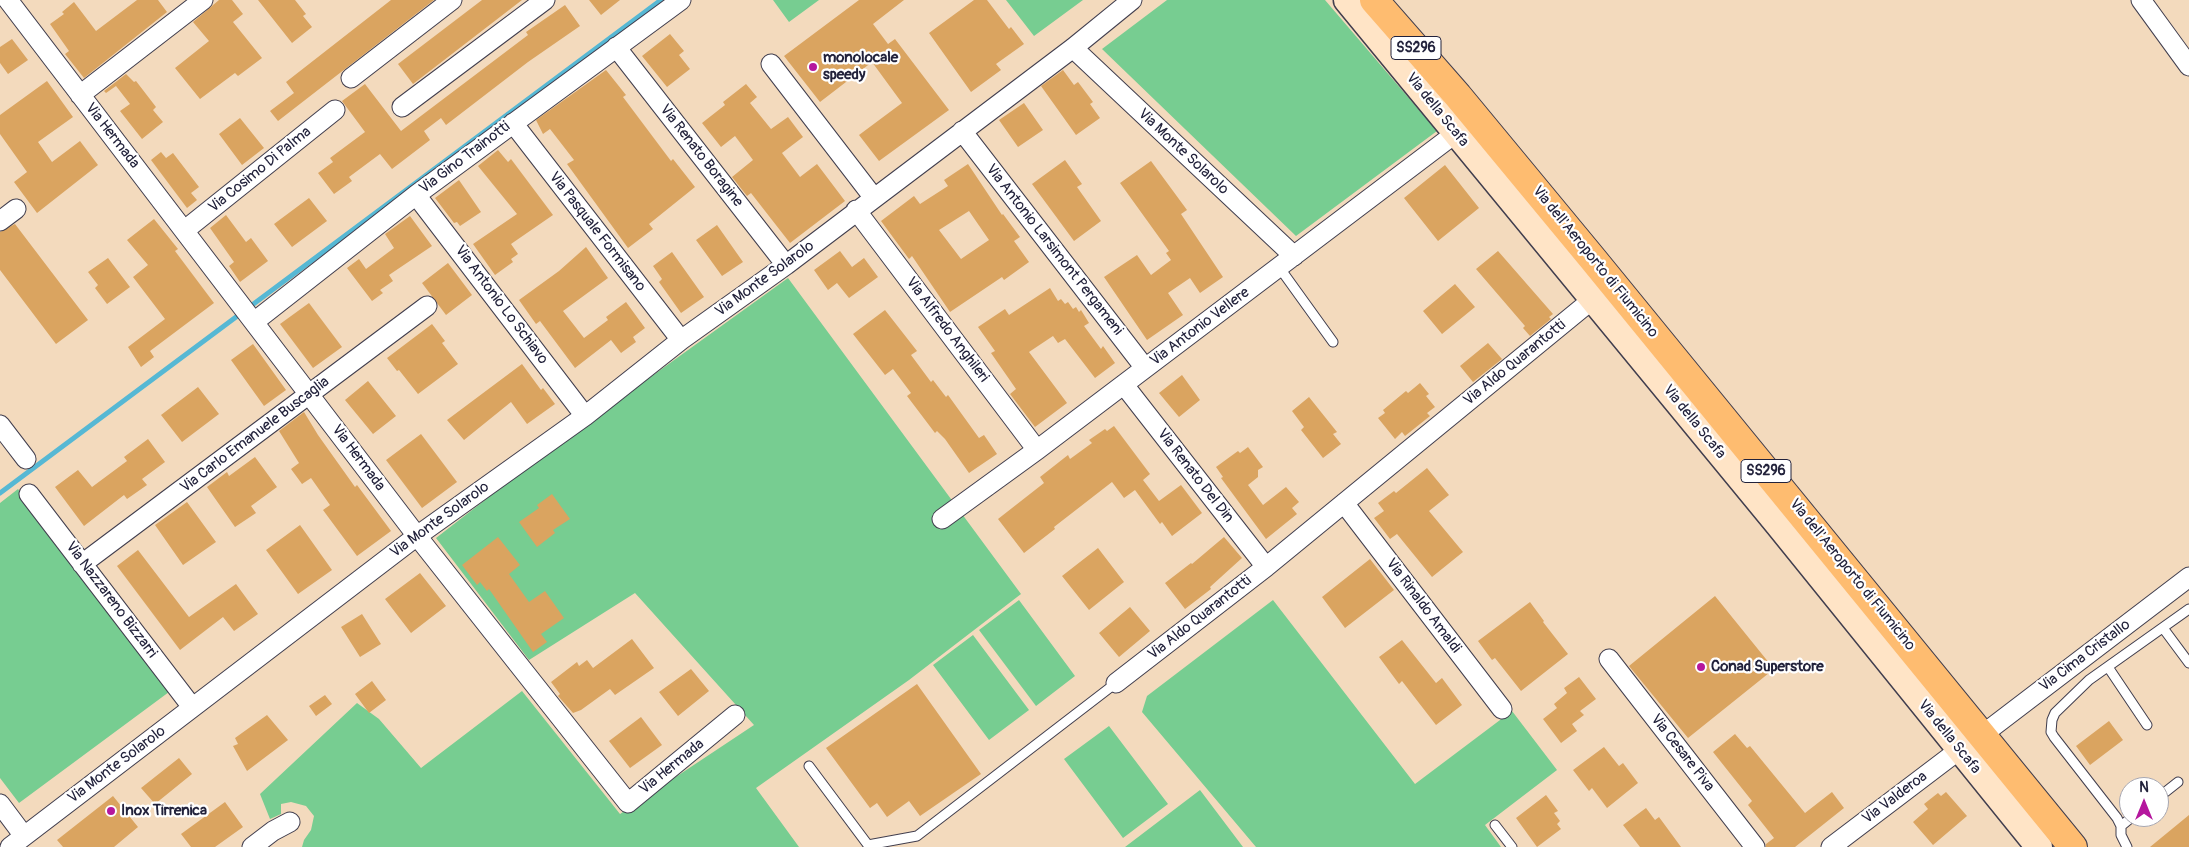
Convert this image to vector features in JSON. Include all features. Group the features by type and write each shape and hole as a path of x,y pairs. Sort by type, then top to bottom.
{"main road":[{"name":"Via dell'Aeroporto di Fiumicino","path":"1374,0 1458,96"},
{"name":"Via dell'Aeroporto di Fiumicino","path":"1384,0 1458,96 2074,847"}],"street":[{"name":"Via Hermada","path":"8,0 417,536 628,803 735,715"},
{"path":"80,95 204,0"},
{"path":"351,78 452,0"},
{"path":"402,108 545,0"},
{"name":"Via Gino Trainotti","path":"252,320 512,123 681,0"},
{"name":"Via Monte Solarolo","path":"18,843 192,707 417,536 585,416 681,340 786,265 856,210 1073,48 1132,0"},
{"name":"Via della Scafa","path":"1347,0 1778,524 2039,847"},
{"path":"2141,0 2189,66"},
{"name":"Via Renato Boragine","path":"616,48 786,265"},
{"name":"Via Monte Solarolo","path":"1073,48 1286,262"},
{"path":"771,64 874,198"},
{"name":"Via Cosimo Di Palma","path":"185,230 335,110"},
{"name":"Via Pasquale Formisano","path":"512,123 681,340"},
{"name":"Via Antonio Larsimont Pergameni","path":"962,131 1145,368"},
{"name":"Via Antonio Vellere","path":"942,519 1124,385 1456,133"},
{"name":"Via Antonio Lo Schiavo","path":"416,195 585,416"},
{"path":"0,221 16,209"},
{"name":"Via Alfredo Anghileri","path":"856,210 1037,450"},
{"name":"Via Aldo Quarantotti","path":"1116,683 1266,567 1593,299"},
{"name":"Via Carlo Emanuele Buscaglia","path":"82,564 427,306"},
{"name":"Via Renato Del Din","path":"1124,385 1266,567"},
{"path":"0,425 26,459"},
{"name":"Via Nazzareno Bizzarri","path":"29,494 192,707"},
{"name":"Via Rinaldo Amaldi","path":"1344,503 1502,709"},
{"name":"Via Cima Cristallo","path":"1982,735 2189,577"},
{"name":"Via Cesare Piva","path":"1609,659 1755,847"},
{"name":"Via Valderoa","path":"1831,847 1959,750"},
{"path":"0,804 18,843"},
{"path":"252,847 273,831 290,822"}],"lane":[{"path":"1286,262 1333,342"},
{"path":"2119,823 2051,732 2052,720 2055,713 2089,680 2189,609"},
{"path":"2162,628 2189,662"},
{"path":"2108,667 2147,725"},
{"name":"Via Aldo Quarantotti","path":"809,766 868,845 918,836 1116,683"},
{"path":"2169,789 2178,782"},
{"path":"1495,825 1512,847"},
{"path":"2121,827 2121,835 2127,847"}],"green space":[{"path":"773,0 819,0 789,22"},
{"path":"1006,0 1083,0 1034,36"},
{"path":"1167,0 1325,0 1437,131 1296,236 1102,49"},
{"path":"788,278 1021,594 909,680 756,788 799,847 302,847 304,840 311,830 314,816 306,806 291,802 281,804 281,814 270,819 260,794 357,703 379,719 421,768 522,691 620,814 754,725 635,593 529,660 436,538 552,448"},
{"path":"18,489 169,692 19,803 0,778 0,503"},
{"path":"1019,600 1075,676 1036,706 979,630"},
{"path":"1273,600 1415,784 1512,711 1557,770 1485,825 1501,847 1256,847 1142,712 1147,696"},
{"path":"973,635 1029,710 989,740 933,665"},
{"path":"1109,726 1168,804 1123,838 1064,759"},
{"path":"1200,790 1243,847 1125,847"}],"building":[{"path":"137,0 158,0 167,12 84,78 65,54 69,51 50,24 64,14 62,12 74,2 96,31"},
{"path":"219,0 232,0 243,14 233,22 262,58 238,76 235,73 200,99 175,68 209,41 193,22"},
{"path":"258,0 295,0 306,14 303,16 312,27 292,43"},
{"path":"391,0 434,0 278,121 270,111 294,93 286,82"},
{"path":"482,0 522,0 413,84 398,64"},
{"path":"589,0 620,0 601,15"},
{"path":"859,0 904,0 873,24 888,44 895,39 949,110 879,161 859,135 902,103 872,62 820,102 784,56"},
{"path":"974,0 987,0 1009,29 1011,27 1024,44 996,64 1001,70 971,92 929,33"},
{"path":"565,5 580,26 528,62 446,125 441,118 424,131 430,140 392,169 380,154 349,177 352,181 334,194 318,173 333,162 330,158 365,132 342,101 365,84 401,131 528,35 526,32"},
{"path":"670,34 684,51 679,55 690,69 667,87 642,56"},
{"path":"12,39 28,60 8,74 0,63 0,47"},
{"path":"606,70 626,95 623,97 671,161 673,159 695,187 649,224 653,229 628,248 567,164 574,160 550,129 543,134 536,120"},
{"path":"1063,70 1074,85 1078,82 1093,102 1090,104 1100,118 1076,135 1041,86"},
{"path":"126,74 134,82 136,81 156,107 153,110 163,122 142,139 120,111 130,104 116,86 106,93 104,91"},
{"path":"47,81 73,117 38,142 52,162 80,141 98,165 37,213 14,182 27,172 0,134 0,115"},
{"path":"746,84 757,97 750,103 771,129 788,117 803,137 782,153 800,177 817,164 845,201 790,243 751,193 747,196 732,177 753,160 735,136 721,147 702,123 725,105 723,102"},
{"path":"1024,103 1043,130 1018,147 999,120"},
{"path":"240,118 264,148 242,165 219,134"},
{"path":"498,150 508,162 511,159 553,215 511,244 518,254 511,259 513,262 495,275 473,244 517,214 478,166"},
{"path":"161,152 166,158 173,153 199,187 191,193 197,200 187,208 151,160"},
{"path":"1065,160 1082,184 1077,187 1101,221 1074,241 1032,184"},
{"path":"1151,161 1187,210 1181,214 1223,277 1200,293 1190,278 1168,293 1183,315 1147,340 1104,277 1137,255 1151,275 1171,260 1166,253 1169,251 1120,183"},
{"path":"968,164 1002,215 1020,237 1014,241 1029,262 1004,280 1002,277 950,312 912,256 909,259 881,221 914,196 920,204 948,186 944,180","holes":["969,211 989,240 961,259 939,230"]},
{"path":"1445,165 1479,208 1438,241 1404,198"},
{"path":"459,180 481,212 460,226 457,222 454,223 435,198"},
{"path":"309,198 327,221 292,247 274,224"},
{"path":"226,215 246,242 251,238 268,261 240,282 229,266 234,262 210,228"},
{"path":"410,216 432,246 389,275 393,281 380,290 383,293 372,301 347,268 359,259 366,269 394,248 385,234"},
{"path":"154,219 178,249 175,251 214,303 150,351 154,357 141,367 128,347 165,319 133,277 148,265 127,240"},
{"path":"15,224 88,320 56,344 0,270 0,232"},
{"path":"717,225 743,262 722,276 696,240"},
{"path":"586,247 608,278 563,311 584,338 608,320 606,317 626,302 645,328 633,337 636,342 621,353 611,340 575,368 540,321 536,324 519,300 559,271"},
{"path":"840,251 852,267 864,258 878,277 849,298 837,283 828,290 814,270"},
{"path":"1498,251 1553,314 1549,317 1551,319 1530,336 1523,328 1525,326 1476,269"},
{"path":"672,252 704,297 681,313 659,282 662,279 653,266"},
{"path":"108,258 130,287 107,304 95,288 98,285 88,272"},
{"path":"448,263 472,295 446,315 422,283"},
{"path":"1455,284 1475,307 1442,334 1423,311"},
{"path":"1050,288 1058,301 1061,299 1065,304 1068,302 1073,309 1076,307 1079,312 1081,310 1089,323 1084,326 1101,349 1103,346 1115,363 1095,378 1065,339 1058,343 1053,336 1029,352 1067,403 1035,427 1010,394 1016,389 991,353 995,351 978,327 1005,309 1009,315"},
{"path":"309,303 342,347 313,368 280,324"},
{"path":"885,310 917,351 911,355 931,382 933,380 946,397 948,395 979,438 984,435 997,454 969,473 945,439 937,431 935,433 907,396 911,393 893,369 885,375 853,334"},
{"path":"432,324 445,341 442,343 458,364 418,394 387,358"},
{"path":"1488,343 1502,359 1473,382 1460,366"},
{"path":"253,344 286,390 264,406 231,360"},
{"path":"522,364 541,390 543,388 555,404 527,424 511,402 464,440 447,420"},
{"path":"1182,375 1200,400 1179,417 1159,393"},
{"path":"368,381 396,416 373,434 345,400"},
{"path":"1420,383 1429,394 1426,396 1435,407 1427,413 1430,416 1405,436 1402,432 1395,439 1378,418 1385,413 1383,410 1406,391 1408,393"},
{"path":"198,387 219,414 182,442 161,415"},
{"path":"1309,397 1337,432 1333,434 1341,444 1323,458 1301,430 1304,427 1292,411"},
{"path":"304,412 355,487 357,485 391,531 357,556 323,510 330,505 311,478 302,484 291,469 299,463 279,431"},
{"path":"1114,426 1150,474 1143,480 1159,501 1181,485 1202,513 1172,536 1162,522 1160,524 1135,490 1124,498 1112,482 1024,553 998,519 1044,483 1040,477 1068,455 1070,459 1092,443 1089,440 1105,429 1107,431"},
{"path":"421,434 457,482 422,508 386,460"},
{"path":"148,439 165,462 142,479 147,485 127,499 124,495 84,526 55,487 78,470 92,487 127,461 124,457"},
{"path":"1248,447 1263,467 1258,470 1258,477 1248,485 1263,505 1286,487 1299,502 1292,508 1297,514 1266,539 1221,478 1223,477 1216,467 1238,451 1240,453"},
{"path":"255,457 277,487 251,506 256,513 235,527 207,487 227,472 229,476"},
{"path":"1427,468 1449,495 1429,511 1463,552 1432,577 1397,534 1390,539 1374,518 1384,511 1378,503 1394,491 1396,493"},
{"path":"552,494 570,519 553,530 555,533 537,547 519,522 539,508 537,505"},
{"path":"187,502 216,542 183,565 155,525"},
{"path":"300,525 332,570 298,594 266,550"},
{"path":"498,537 520,565 509,574 529,602 545,591 564,618 541,634 547,642 533,652 489,589 487,591 480,582 477,585 462,565"},
{"path":"1224,537 1242,558 1210,587 1211,589 1185,609 1165,583 1192,564"},
{"path":"1098,548 1124,582 1089,610 1062,576"},
{"path":"138,550 189,617 236,584 258,614 234,631 223,617 180,650 117,566"},
{"path":"1370,559 1394,590 1345,628 1322,597"},
{"path":"420,573 446,606 411,633 385,599"},
{"name":"Conad Superstore","path":"1715,596 1774,669 1688,738 1629,666"},
{"path":"1530,602 1568,654 1521,691 1495,658 1492,660 1478,641"},
{"path":"1130,607 1150,631 1119,657 1099,633"},
{"path":"362,614 381,644 360,657 341,627"},
{"path":"632,639 654,668 615,695 610,689 581,710 573,713 558,696 560,694 551,682 577,662 579,666 587,660 593,668"},
{"path":"1402,640 1436,683 1442,678 1462,705 1436,725 1402,681 1399,684 1379,657"},
{"path":"691,669 709,691 678,716 659,692"},
{"path":"1579,677 1596,699 1580,711 1584,715 1572,724 1577,731 1561,743 1543,719 1557,708 1554,704 1567,693 1564,688"},
{"path":"372,681 386,700 369,713 355,694"},
{"path":"917,684 981,774 920,816 909,801 887,817 877,803 870,808 826,748"},
{"path":"325,695 332,704 316,716 309,706"},
{"path":"267,715 288,740 247,771 233,746 238,744 235,738"},
{"path":"641,717 662,745 630,768 609,741"},
{"path":"2109,721 2123,740 2090,765 2076,746"},
{"path":"1735,734 1747,748 1750,746 1805,813 1832,792 1844,808 1795,847 1766,847 1766,844 1774,838 1748,805 1752,801 1713,752"},
{"path":"1604,747 1619,766 1623,763 1638,783 1607,808 1592,788 1589,791 1573,770"},
{"path":"179,758 192,774 155,804 141,788"},
{"path":"1946,792 1967,816 1933,845 1913,822 1928,809 1924,804 1938,793 1941,796"},
{"path":"1546,795 1558,811 1554,813 1560,821 1557,824 1561,829 1537,847 1516,818"},
{"path":"113,796 138,827 114,847 63,847 57,840"},
{"path":"225,802 243,827 215,847 191,847 181,834"},
{"path":"1646,808 1655,820 1659,817 1681,847 1640,847 1623,825"},
{"path":"2189,815 2189,847 2150,847"}],"waterway":[{"path":"0,493 661,0"}],"place":[{"name":"monolocale speedy","path":"813,67"},
{"name":"Conad Superstore","path":"1701,667"},
{"name":"Inox Tirrenica","path":"111,811"}]}
